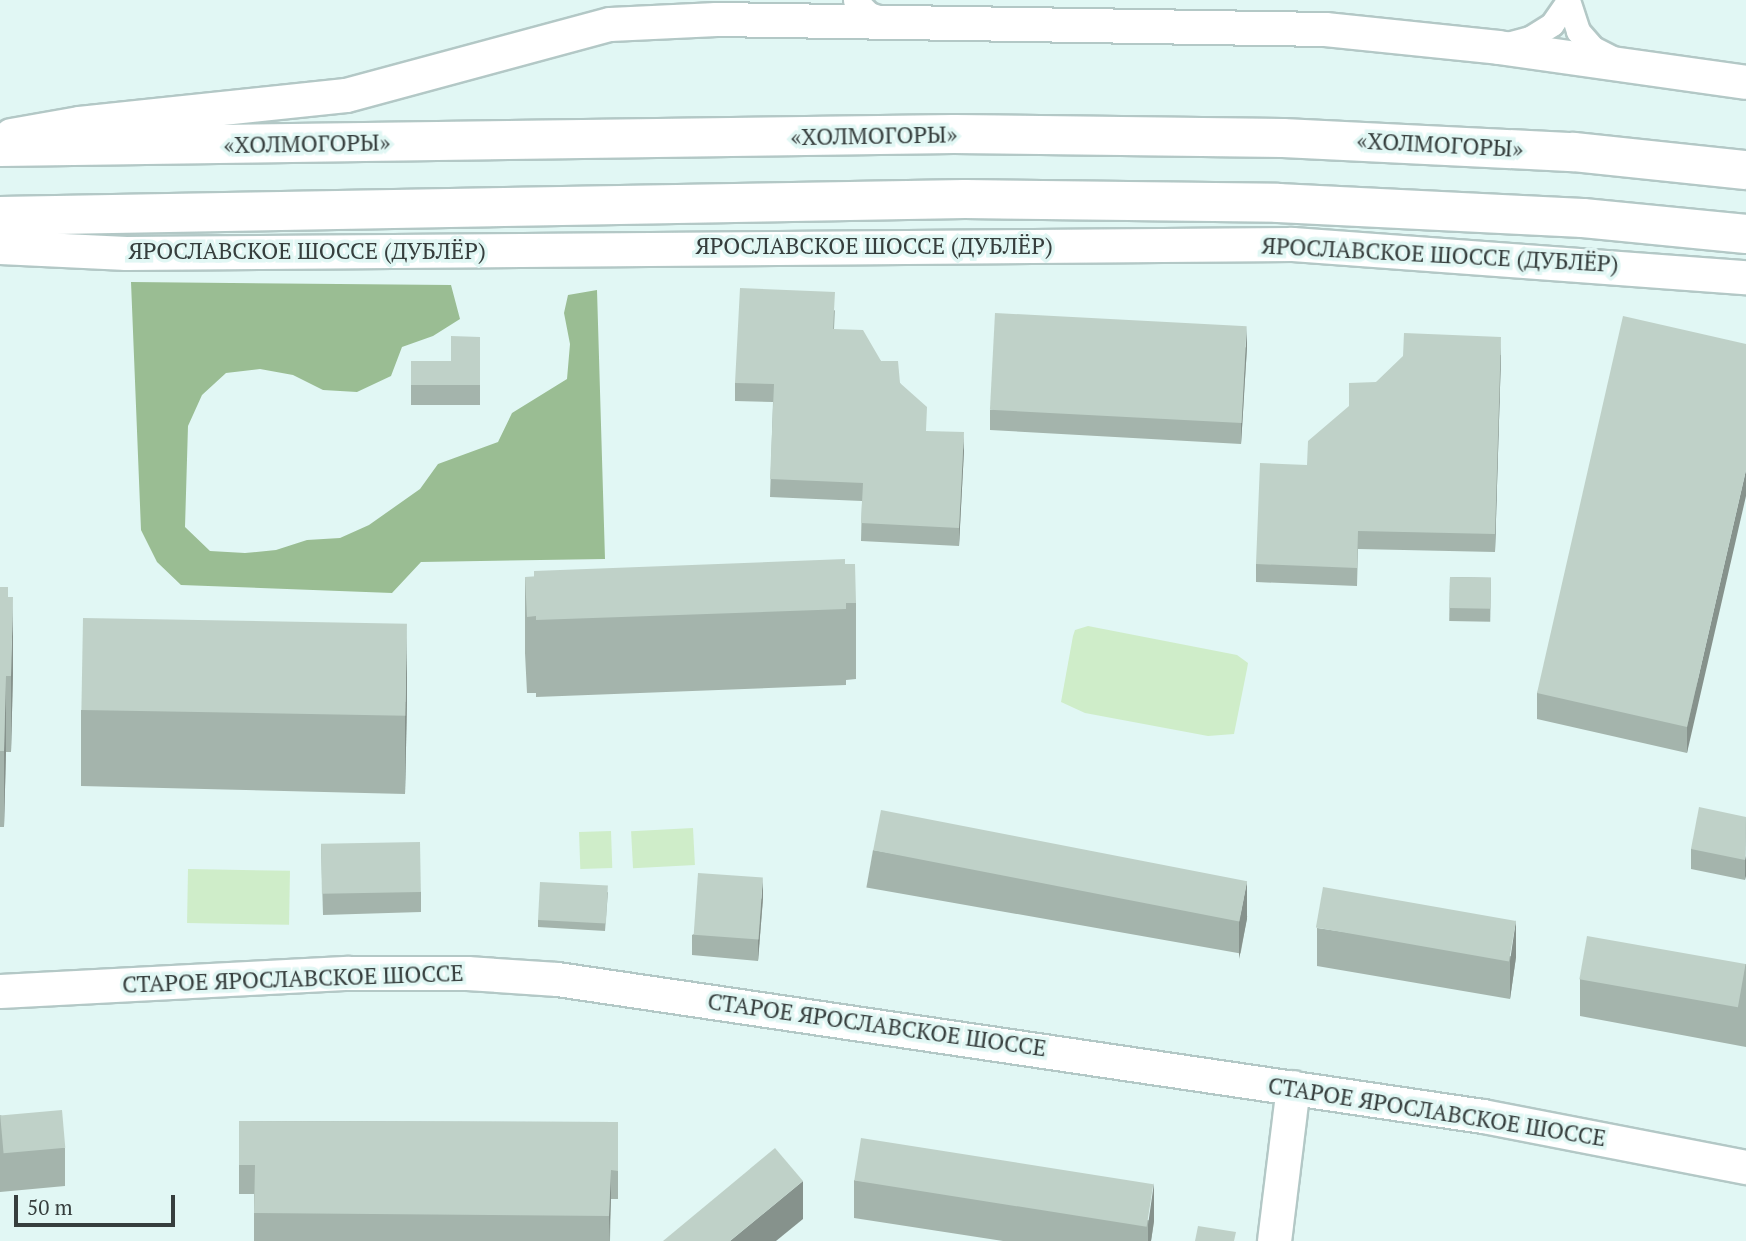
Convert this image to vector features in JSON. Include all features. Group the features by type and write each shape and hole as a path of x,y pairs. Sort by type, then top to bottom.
{"highway":[{"name":"«ХОЛМОГОРЫ»","path":"0,146 954,134 1283,138 1574,152 1746,170"},
{"path":"0,216 965,199 1292,204 1583,218 1746,234"}],"street":[{"path":"776,19 801,13 821,0"},
{"path":"855,0 869,14 890,21"},
{"path":"1498,47 1530,38 1552,24 1568,1"},
{"path":"1568,1 1578,31 1593,48 1630,66"},
{"path":"0,137 79,123 346,95 610,24 776,19 1325,29 1498,47 1746,82"},
{"name":"ЯРОСЛАВСКОЕ ШОССЕ (ДУБЛЁР)","path":"0,247 126,253 1292,244 1746,277"},
{"name":"СТАРОЕ ЯРОСЛАВСКОЕ ШОССЕ","path":"0,991 349,973 447,972 557,979 1483,1116 1746,1167"},
{"path":"1275,1241 1293,1087"}],"green space":[{"path":"131,282 451,285 460,319 433,336 402,347 391,376 357,392 323,390 293,375 260,369 226,373 202,395 188,426 185,527 210,551 245,553 276,550 307,540 340,538 369,525 420,489 438,464 498,442 512,413 567,379 570,344 564,313 568,295 597,290 605,559 421,562 392,593 181,585 157,562 141,530"},
{"path":"1088,626 1237,655 1248,663 1234,734 1208,736 1085,713 1061,702 1075,630"},
{"path":"693,828 695,865 633,868 631,831"},
{"path":"611,831 612,868 580,869 579,832"},
{"path":"188,869 290,871 289,925 187,923"}],"building":[{"path":"740,288 835,292 833,329 863,330 881,361 898,361 900,383 927,407 926,431 964,432 959,528 861,523 863,483 770,479 774,384 735,383"},
{"path":"995,313 1247,326 1242,423 990,410"},
{"path":"1623,316 1746,344 1746,470 1687,727 1537,693"},
{"path":"1404,333 1501,337 1495,534 1358,531 1357,568 1256,564 1260,463 1307,465 1308,441 1349,406 1349,383 1376,382 1403,356"},
{"path":"451,336 480,337 480,385 411,385 411,361 451,361"},
{"path":"845,559 845,564 855,564 856,603 846,603 846,609 536,620 536,616 527,617 525,577 534,577 534,571"},
{"path":"1450,577 1491,578 1490,609 1449,608"},
{"path":"0,587 8,587 8,597 13,597 11,676 6,676 4,751 0,751"},
{"path":"83,618 407,624 405,716 81,710"},
{"path":"1699,807 1746,817 1745,860 1691,849"},
{"path":"881,810 1247,881 1239,921 873,850"},
{"path":"420,842 421,892 322,894 321,844"},
{"path":"698,873 763,878 759,939 694,935"},
{"path":"540,882 608,886 606,924 538,920"},
{"path":"1323,887 1516,921 1509,961 1316,927"},
{"path":"1587,936 1746,964 1738,1007 1579,979"},
{"path":"62,1110 65,1148 4,1153 0,1115"},
{"path":"239,1121 618,1122 618,1171 611,1170 609,1216 254,1213 255,1165 239,1165"},
{"path":"861,1138 1153,1184 1147,1227 854,1180"},
{"path":"775,1148 803,1181 730,1241 663,1241"},
{"path":"1198,1226 1236,1232 1234,1241 1195,1241"}]}
